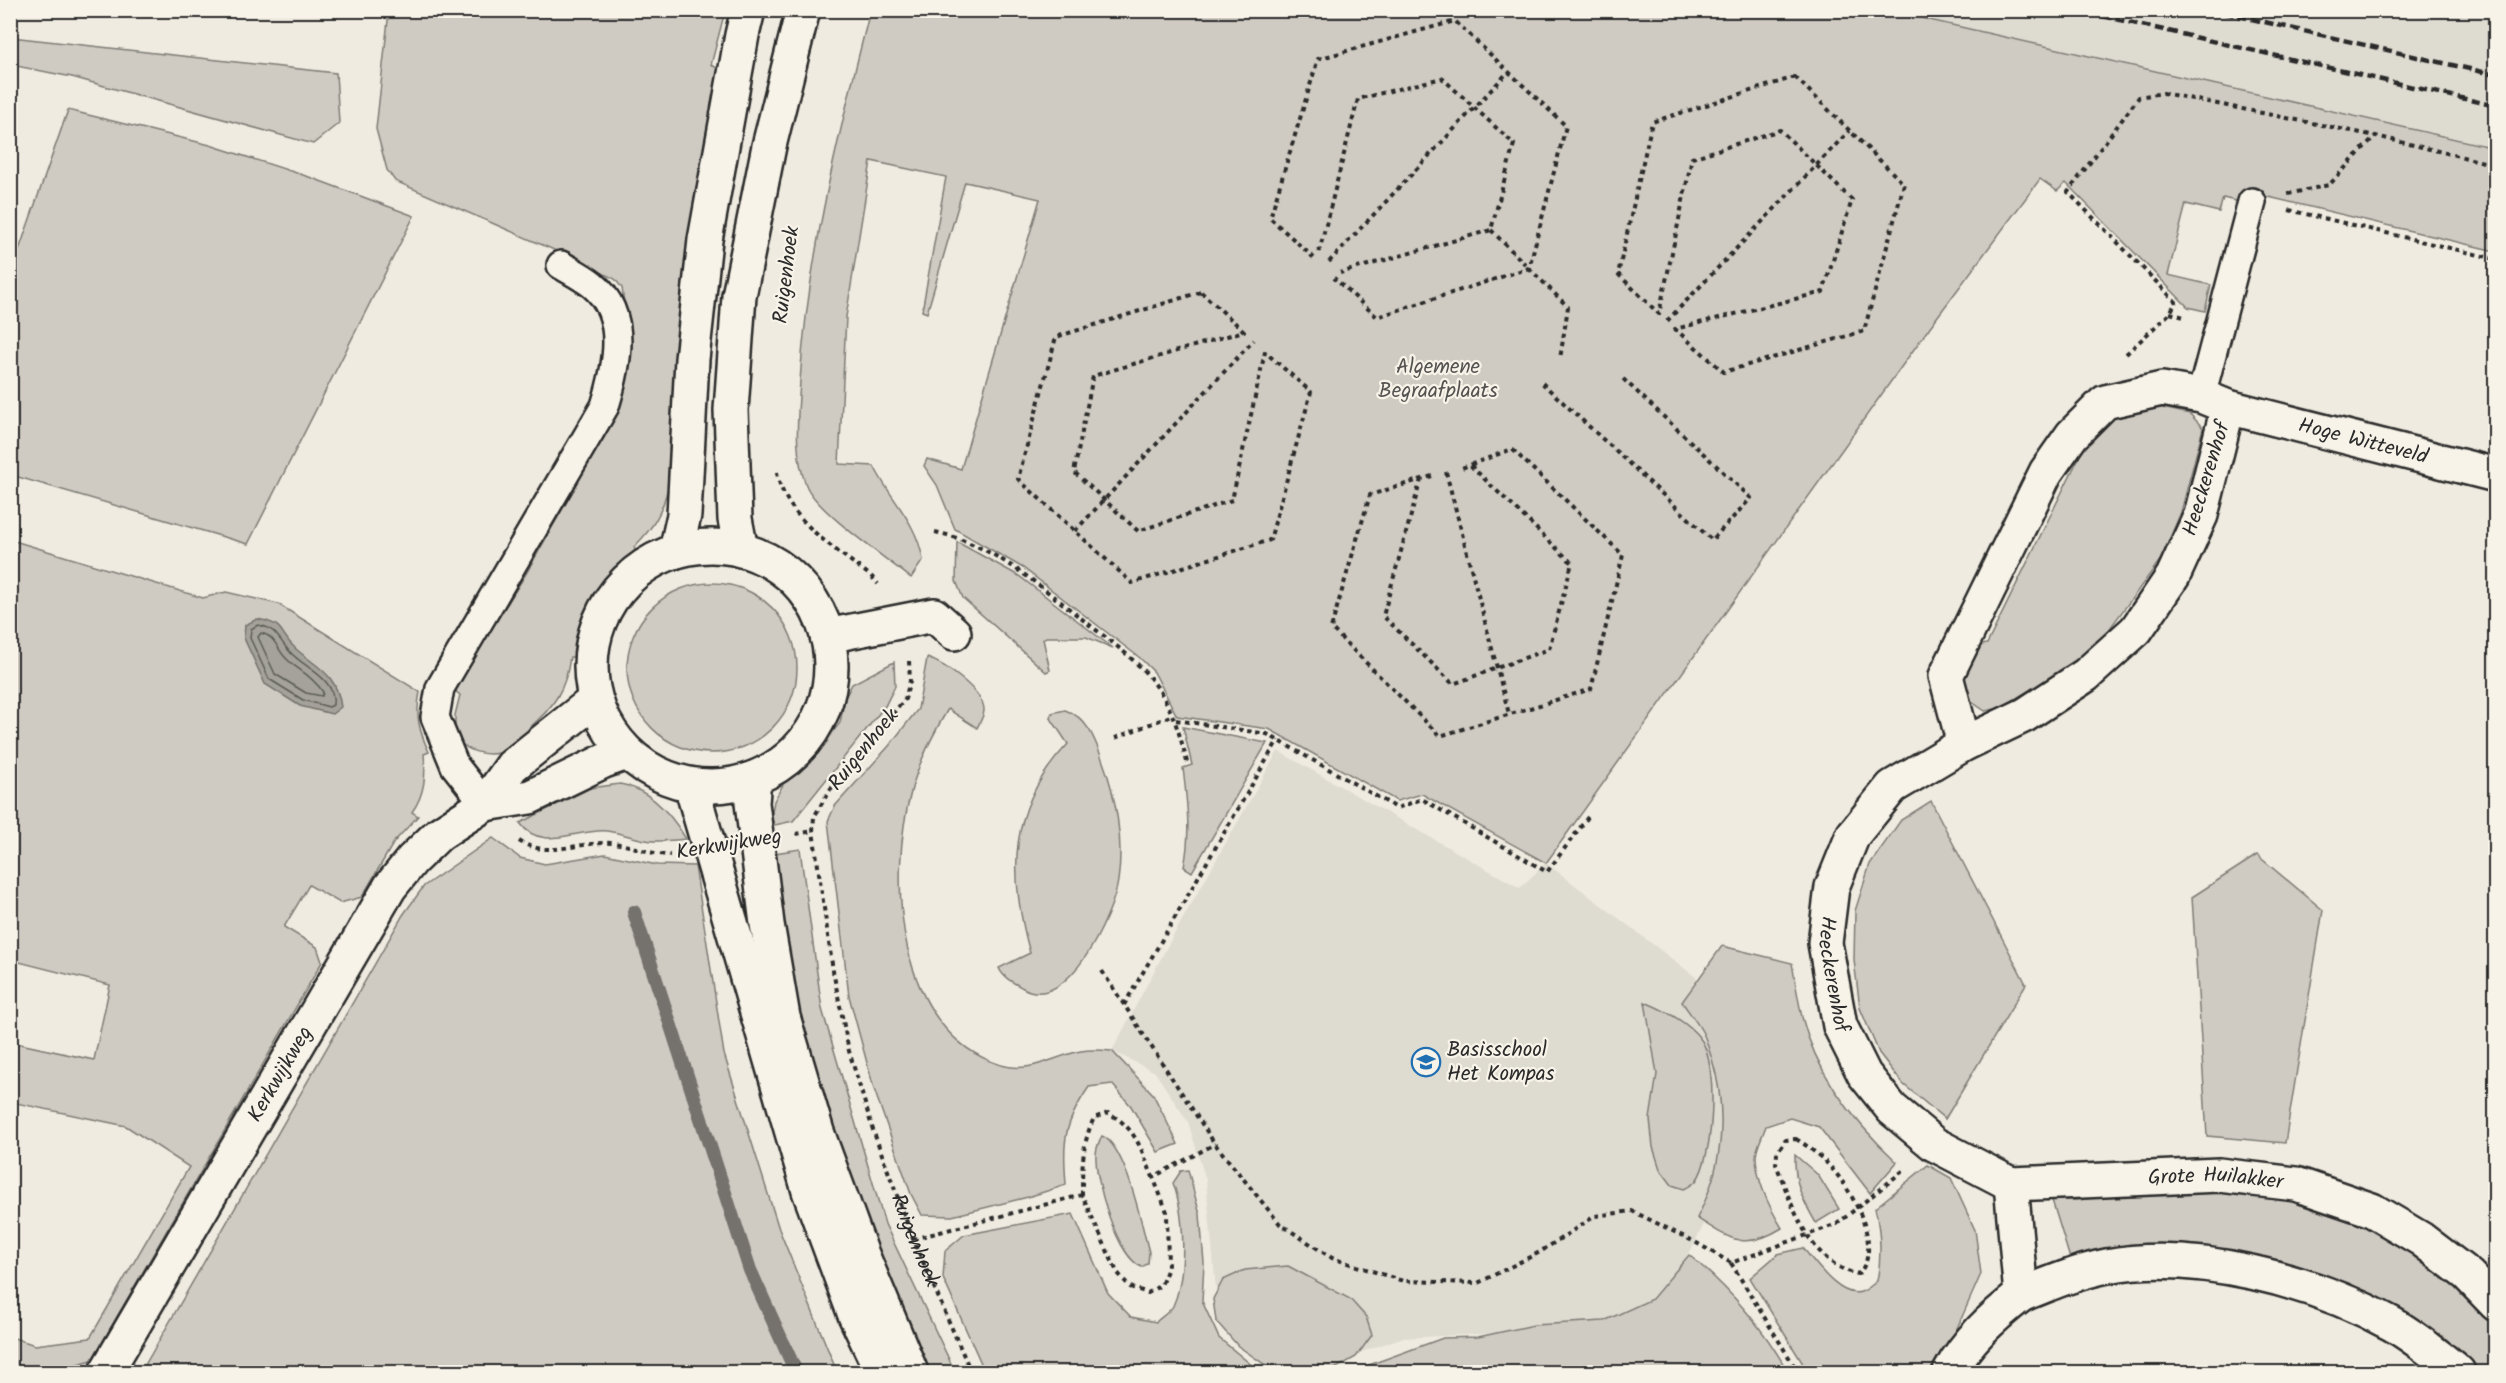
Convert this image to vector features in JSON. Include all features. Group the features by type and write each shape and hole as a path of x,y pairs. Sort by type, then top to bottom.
{"street":[{"path":"675,551 684,515 692,359 705,240 748,10"},
{"name":"Ruigenhoek","path":"741,550 735,519 731,410 739,296 770,146 803,10"},
{"name":"Heeckerenhof","path":"1964,744 1946,676 2046,472 2072,435 2105,402 2162,389 2214,401 2201,515 2173,576 2136,630 2086,675 2025,715 1964,744 1892,787 1853,835 1832,887 1825,943 1840,1026 1864,1074 1892,1109 1934,1144 2011,1184"},
{"name":"Hoge Witteveld","path":"2214,401 2496,476"},
{"path":"708,546 741,550 771,562 796,580 815,606 827,636 831,671 825,705 809,736 784,761 754,778 726,786 691,785 657,773 627,753 607,729 595,700 590,663 596,626 614,593 642,567 675,551 708,546"},
{"path":"827,636 934,615 954,633"},
{"name":"Kerkwijkweg","path":"105,1372 390,887 412,860 440,834 485,804 512,766 595,700"},
{"name":"Kerkwijkweg","path":"485,804 530,797 604,761 627,753"},
{"path":"754,778 752,803 767,924 783,1017 817,1132 861,1252 911,1372"},
{"path":"691,785 809,1191 855,1315 882,1372"},
{"name":"Grote Huilakker","path":"2011,1184 2219,1175 2296,1184 2372,1210 2421,1239 2468,1275 2496,1304"},
{"path":"2011,1184 2021,1295"},
{"path":"1950,1372 1958,1356 1990,1320 2021,1295 2056,1281 2108,1266 2174,1261 2244,1270 2347,1302 2394,1325 2458,1372"}],"lane":[{"path":"2214,401 2252,202"},
{"path":"485,804 455,766 435,717 440,688 605,406 615,375 617,339 614,313 594,285 561,265"}],"path":[{"path":"1314,258 1270,218 1318,59 1455,21 1566,126 1529,268"},
{"path":"1329,262 1508,72"},
{"path":"1795,77 1904,184 1864,331 1724,372 1675,329 1823,292 1852,200 1816,165 1780,130 1692,158 1659,314 1618,274 1652,122 1795,77"},
{"path":"1319,252 1358,99 1442,78 1514,144 1491,230"},
{"path":"2170,313 2176,302 2068,192 2139,97 2163,93 2376,136 2496,165"},
{"path":"1667,321 1849,130"},
{"path":"2252,202 2329,185 2376,136"},
{"path":"2252,202 2496,259"},
{"path":"1491,230 1568,307 1560,359"},
{"path":"1340,273 1491,230"},
{"path":"1334,278 1377,317 1529,268"},
{"name":"Ruigenhoek","path":"780,326 786,281"},
{"path":"1201,292 1244,331 1093,375 1074,472 1104,500 1138,531 1232,500 1265,352 1311,392 1270,540 1132,584 1018,479 1056,337 1201,292"},
{"path":"1075,531 1254,340"},
{"path":"1542,383 1712,540 1751,498 1620,376"},
{"path":"1432,476 1370,495 1331,628 1440,735 1591,689 1623,555 1512,449 1459,469"},
{"path":"1420,479 1383,616 1453,684 1549,649 1572,563 1470,465"},
{"name":"Ruigenhoek","path":"776,469 790,503 803,522 871,576 882,589 909,662 910,681 905,699 830,791 814,817 813,831 833,971 849,1051 873,1130 912,1239 971,1372"},
{"path":"1446,472 1509,714"},
{"path":"935,532 959,537 1022,572 1139,664 1156,685 1176,720 1187,762"},
{"path":"1115,738 1173,715"},
{"path":"1176,720 1267,734 1397,808 1422,799 1547,872 1588,817"},
{"path":"1124,1005 1278,740"},
{"name":"Kerkwijkweg","path":"485,804 506,829 522,843 538,848 577,847 598,842 614,843 664,855 691,854 710,850"},
{"name":"Kerkwijkweg","path":"757,841 813,831"},
{"path":"1102,971 1215,1144 1280,1224 1332,1258 1403,1281 1478,1283 1540,1252 1595,1216 1632,1211 1695,1242 1731,1263 1798,1372"},
{"path":"1108,1113 1121,1119 1133,1131 1167,1212 1167,1268 1161,1285 1148,1293 1130,1287 1117,1272 1082,1195 1082,1160 1087,1134 1094,1118 1108,1113"},
{"path":"1796,1139 1812,1148 1841,1180 1868,1235 1868,1260 1858,1274 1845,1271 1827,1258 1806,1236 1776,1164 1777,1153 1785,1140 1796,1139"},
{"path":"1153,1177 1215,1144"},
{"path":"1731,1263 1837,1224 1857,1210 1934,1144"},
{"path":"912,1239 1082,1195"}],"shaded area":[{"path":"1890,11 2478,11 2495,15 2495,148"},
{"name":"Basisschool Het Kompas","path":"1278,751 1520,888 1546,863 1697,978 1682,1002 1711,1039 1729,1131 1719,1194 1692,1248 1662,1296 1612,1324 1541,1331 1401,1338 1313,1369 1219,1322 1206,1180 1188,1122 1155,1072 1112,1051 1168,945"}],"green space":[{"path":"389,11 725,11 711,65 722,70 694,200 686,272 674,485 668,486 660,512 647,533 634,547 636,552 609,575 592,597 582,622 575,657 570,657 562,689 557,698 545,714 528,729 531,735 511,749 493,754 484,754 468,748 461,743 450,728 455,726 460,695 454,690 527,572 603,437 623,391 629,341 622,288 615,279 561,253 395,181 387,170 376,129"},
{"name":"Algemene Begraafplaats","path":"870,11 1890,11 2495,148 2495,251 2260,195 2256,206 2223,198 2219,212 2186,204 2168,275 2211,285 2205,311 2188,307 2066,183 2057,191 2040,179 1932,324 1546,863 1422,794 1397,801 1269,729 1177,716 1154,672 1140,658 1023,568 955,529 937,485 924,466 927,459 961,469 1040,199 965,182 927,313 922,311 946,177 871,161 846,317 839,464 874,466 909,522 920,546 923,560 911,578 837,521 812,496 802,472 797,434 804,334 826,194"},
{"path":"11,37 336,73 339,123 313,144 72,77 11,65"},
{"path":"68,110 210,145 312,178 414,216 248,544 11,475 11,273"},
{"path":"2135,402 2190,414 2203,428 2181,512 2161,559 2105,635 2074,663 2000,708 1985,711 1969,700 1960,683 1969,647 1987,644 2092,431"},
{"path":"11,540 203,598 226,592 278,604 420,692 419,723 429,752 424,754 424,784 420,798 412,812 418,816 394,842 362,897 340,903 309,885 284,927 317,947 322,962 92,1360 48,1372 11,1372 11,1337 35,1345 90,1338 189,1167 126,1126 11,1102 11,1042 94,1060 110,985 11,960"},
{"path":"957,542 1019,576 1113,648 1086,637 1046,637 1043,639 1050,670 1046,672 963,598 956,581"},
{"path":"712,583 729,584 745,589 772,608 791,635 796,651 796,685 791,701 772,728 745,747 729,752 712,753 695,752 679,747 652,728 633,701 628,685 627,668 628,651 633,635 652,608 679,589 695,584"},
{"path":"927,658 962,679 977,695 984,710 977,728 948,709 927,747 912,788 904,824 900,864 901,906 907,948 920,986 939,1020 966,1047 1001,1065 1032,1066 1081,1051 1112,1051 1153,1094 1178,1144 1158,1152 1131,1106 1112,1084 1089,1087 1074,1112 1067,1134 1066,1185 952,1216 922,1215 911,1194 874,1089 849,996 828,821 835,806 889,746 918,709"},
{"path":"894,662 895,686 885,706 793,821 775,825 771,818 774,801 785,781 800,772 840,723 845,698 852,684"},
{"path":"1065,710 1073,713 1085,723 1102,759 1117,819 1120,866 1118,881 1107,915 1086,957 1072,974 1056,987 1040,992 1023,988 1003,975 999,968 1030,953 1018,895 1018,842 1024,817 1034,792 1048,768 1068,744 1050,717 1052,713"},
{"path":"1183,727 1267,743 1192,872 1184,867 1188,830 1183,768 1192,765"},
{"path":"620,784 641,791 659,804 686,839 653,841 607,831 549,838 529,832 520,823 590,788"},
{"path":"1931,801 2026,984 1945,1119 1903,1084 1879,1053 1860,1008 1854,960 1855,911 1870,864 1901,820"},
{"path":"493,838 520,858 545,864 605,854 657,865 695,866 724,1054 779,1229 837,1372 141,1372 403,915 424,886"},
{"path":"800,849 822,1009 885,1224 955,1372 926,1372 834,1143 791,991 775,853"},
{"path":"2257,855 2323,910 2285,1143 2207,1136 2192,897"},
{"path":"1722,946 1792,963 1808,1038 1827,1077 1866,1131 1897,1162 1870,1193 1819,1127 1790,1118 1766,1126 1757,1150 1757,1167 1765,1194 1782,1228 1769,1235 1748,1241 1729,1237 1697,1218 1713,1180 1717,1160 1721,1120 1720,1100 1706,1039 1682,1002"},
{"path":"1645,1002 1691,1028 1702,1041 1707,1053 1712,1090 1712,1111 1707,1152 1696,1181 1684,1189 1672,1185 1660,1169 1653,1147 1650,1119 1657,1074"},
{"path":"1102,1136 1111,1143 1118,1154 1132,1188 1149,1252 1148,1263 1142,1267 1133,1261 1124,1249 1103,1198 1096,1165 1096,1153"},
{"path":"1795,1155 1818,1175 1839,1209 1816,1223 1800,1190"},
{"path":"1928,1165 1951,1178 1975,1230 1981,1274 1954,1335 1929,1372 1808,1372 1750,1278 1778,1254 1803,1248 1837,1285 1853,1293 1865,1290 1877,1281 1879,1271 1879,1226 1875,1208"},
{"path":"1188,1170 1200,1215 1204,1263 1202,1301 1219,1338 1260,1372 985,1372 943,1278 945,1251 964,1235 1073,1214 1108,1293 1131,1317 1156,1322 1172,1308 1178,1293 1183,1245 1180,1211 1173,1183 1181,1171"},
{"path":"2225,1190 2289,1196 2339,1210 2439,1266 2495,1325 2495,1372 2480,1372 2407,1315 2346,1287 2072,1265 2052,1200"},
{"path":"1689,1255 1744,1309 1768,1339 1788,1372 1350,1372 1443,1338 1478,1337 1534,1325 1604,1321 1652,1299"},
{"path":"1288,1266 1350,1299 1366,1317 1372,1335 1356,1357 1333,1370 1296,1372 1264,1364 1238,1346 1216,1321 1213,1299 1223,1280 1245,1270"}],"water":[{"path":"257,619 278,626 296,649 331,679 339,696 341,707 332,714 300,706 265,684 244,638 245,625"}],"waterway":[{"path":"634,912 750,1270 796,1372"}],"railway":[{"path":"2076,10 2496,106"},
{"path":"2212,10 2496,75"}],"place":[{"name":"Basisschool Het Kompas","path":"1426,1062"}]}
